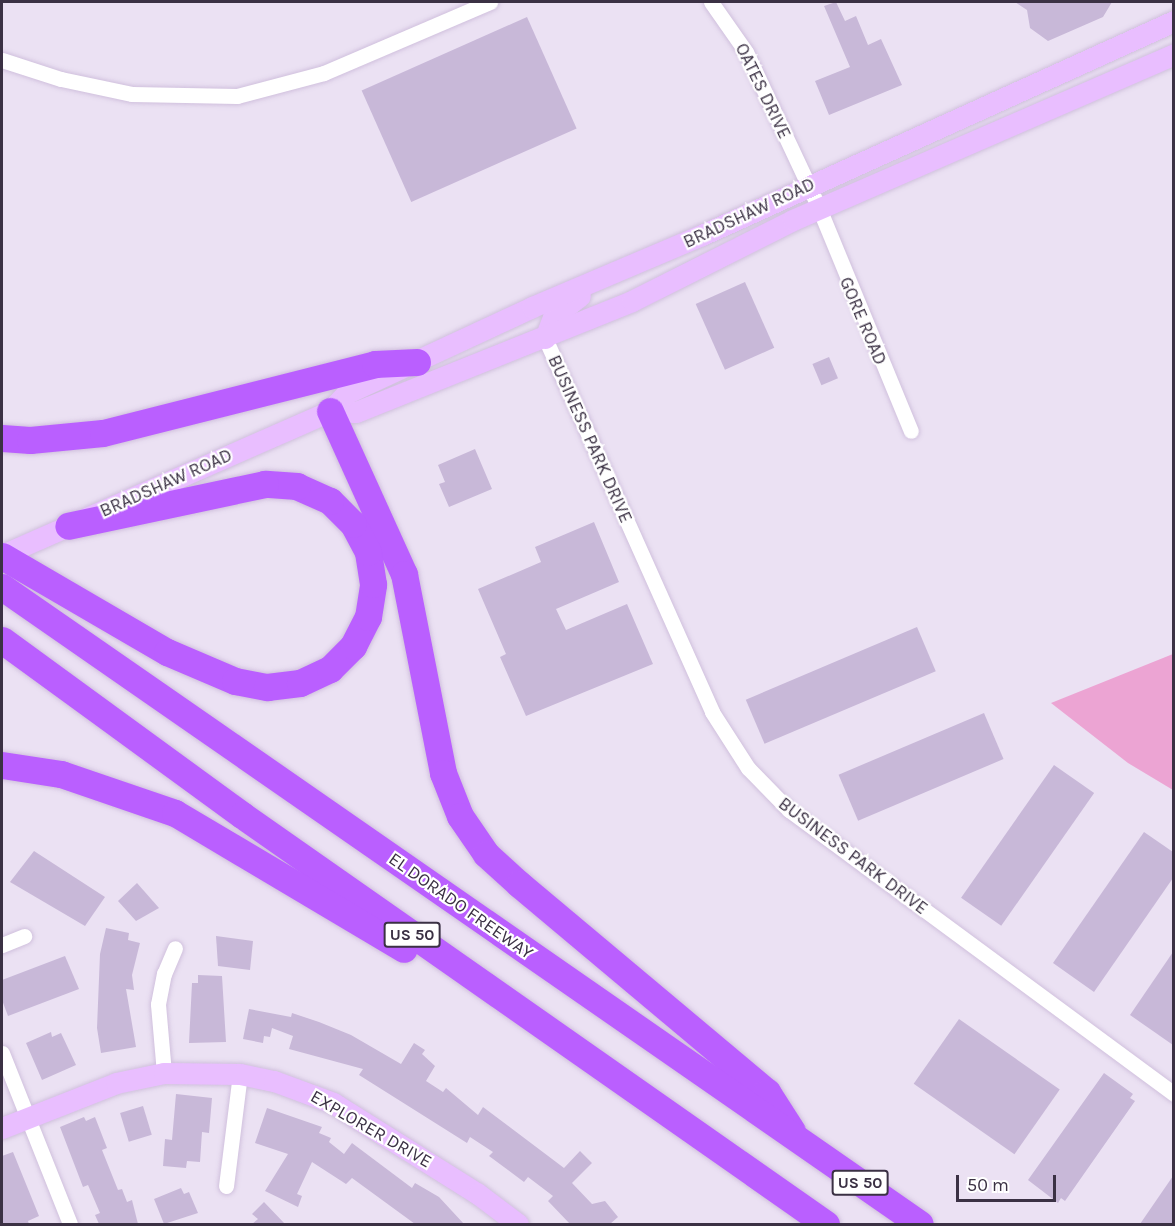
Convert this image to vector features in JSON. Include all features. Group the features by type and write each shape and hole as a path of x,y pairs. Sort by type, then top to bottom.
{"highway":[{"path":"2,438 30,440 103,433 375,364 417,362"},
{"path":"330,411 404,574 443,773 460,816 486,854 519,884 767,1092 799,1142"},
{"path":"2,555 167,652 235,681 267,687 300,683 330,669 353,646 368,617 373,584 368,552 353,524 330,501 297,486 265,484 68,526"},
{"name":"EL DORADO FREEWAY","path":"2,587 920,1224"},
{"name":"US 50","path":"2,640 581,1053 826,1224"},
{"path":"2,649 51,676"},
{"path":"2,765 61,774 175,813 581,1053"}],"main road":[{"name":"BRADSHAW ROAD","path":"2,555 330,411 347,393 1173,21"},
{"name":"BRADSHAW ROAD","path":"330,411 356,412 545,338 632,301 819,208 1173,54"},
{"path":"545,338 553,317 566,304 629,266"},
{"name":"EXPLORER DRIVE","path":"2,1128 116,1083 165,1073 240,1074 274,1081 333,1103 512,1223"}],"street":[{"path":"2,60 61,79 132,94 237,96 355,61 490,2"},
{"name":"OATES DRIVE","path":"711,2 746,52 819,208"},
{"name":"GORE ROAD","path":"819,208 911,431"},
{"name":"BUSINESS PARK DRIVE","path":"545,338 712,712 748,768 789,810 1173,1094"},
{"path":"2,945 24,936"},
{"path":"165,1073 158,1004 164,974 175,948"},
{"path":"2,1053 70,1224"},
{"path":"226,1186 240,1074"}],"shaded area":[{"path":"1173,654 1173,790 1128,763 1051,703"}],"building":[{"path":"836,2 845,21 856,16 868,45 881,39 902,85 829,115 815,81 850,67 824,6"},
{"path":"1015,2 1112,2 1103,17 1048,41 1030,28 1027,10"},
{"path":"527,17 577,128 411,202 362,91"},
{"path":"745,282 774,348 725,370 696,304"},
{"path":"829,357 838,378 821,385 812,364"},
{"path":"475,449 492,489 449,507 439,484 445,482 438,465"},
{"path":"594,522 619,582 556,609 566,630 627,604 653,664 526,716 500,657 506,654 478,589 541,562 535,547"},
{"path":"917,627 936,671 765,744 746,700"},
{"path":"984,713 1004,759 858,821 839,775"},
{"path":"1054,765 1094,793 1001,926 961,898"},
{"path":"1144,832 1173,852 1173,878 1094,992 1053,963"},
{"path":"34,851 105,897 85,926 10,882"},
{"path":"137,883 159,908 136,921 118,901"},
{"path":"106,928 129,933 128,940 140,943 132,975 134,990 126,989 136,1047 101,1053 97,1028 100,954"},
{"path":"216,936 253,941 250,970 218,966"},
{"path":"1173,952 1173,1045 1130,1015"},
{"path":"65,956 79,989 8,1016 2,1000 2,980"},
{"path":"198,975 222,976 226,1042 189,1043 192,983 198,983"},
{"path":"249,1009 291,1017 292,1013 319,1022 351,1035 401,1064 414,1043 425,1050 422,1054 435,1066 426,1081 443,1092 446,1088 478,1115 483,1107 564,1168 580,1151 592,1163 572,1183 592,1204 605,1201 618,1217 610,1224 570,1224 548,1201 553,1196 528,1177 524,1182 489,1156 493,1152 470,1137 467,1143 359,1075 363,1069 289,1049 293,1036 272,1028 270,1037 264,1036 263,1043 243,1039"},
{"path":"959,1019 1060,1090 1014,1154 914,1084"},
{"path":"51,1032 52,1037 61,1033 76,1065 42,1080 26,1043"},
{"path":"1104,1073 1133,1094 1130,1098 1135,1101 1065,1201 1061,1198 1058,1203 1028,1180"},
{"path":"176,1094 212,1098 209,1133 202,1132 200,1162 187,1161 186,1168 163,1166 165,1139 172,1140"},
{"path":"143,1106 152,1135 129,1142 120,1113"},
{"path":"267,1108 322,1127 319,1133 331,1138 329,1142 344,1154 352,1143 412,1188 415,1183 439,1197 464,1224 415,1224 352,1178 346,1184 312,1162 297,1194 302,1196 298,1207 265,1191 288,1154 255,1143"},
{"path":"84,1117 86,1121 95,1117 107,1148 102,1150 118,1190 122,1189 127,1202 132,1200 138,1224 99,1224 95,1215 100,1213 88,1185 83,1187 60,1127"},
{"path":"13,1152 39,1216 28,1221 29,1224 3,1224 2,1220 2,1156"},
{"path":"1173,1176 1173,1224 1140,1224"},
{"path":"181,1188 184,1194 189,1192 198,1213 164,1224 154,1199"},
{"path":"264,1202 285,1224 252,1224 258,1219 252,1214"}]}
